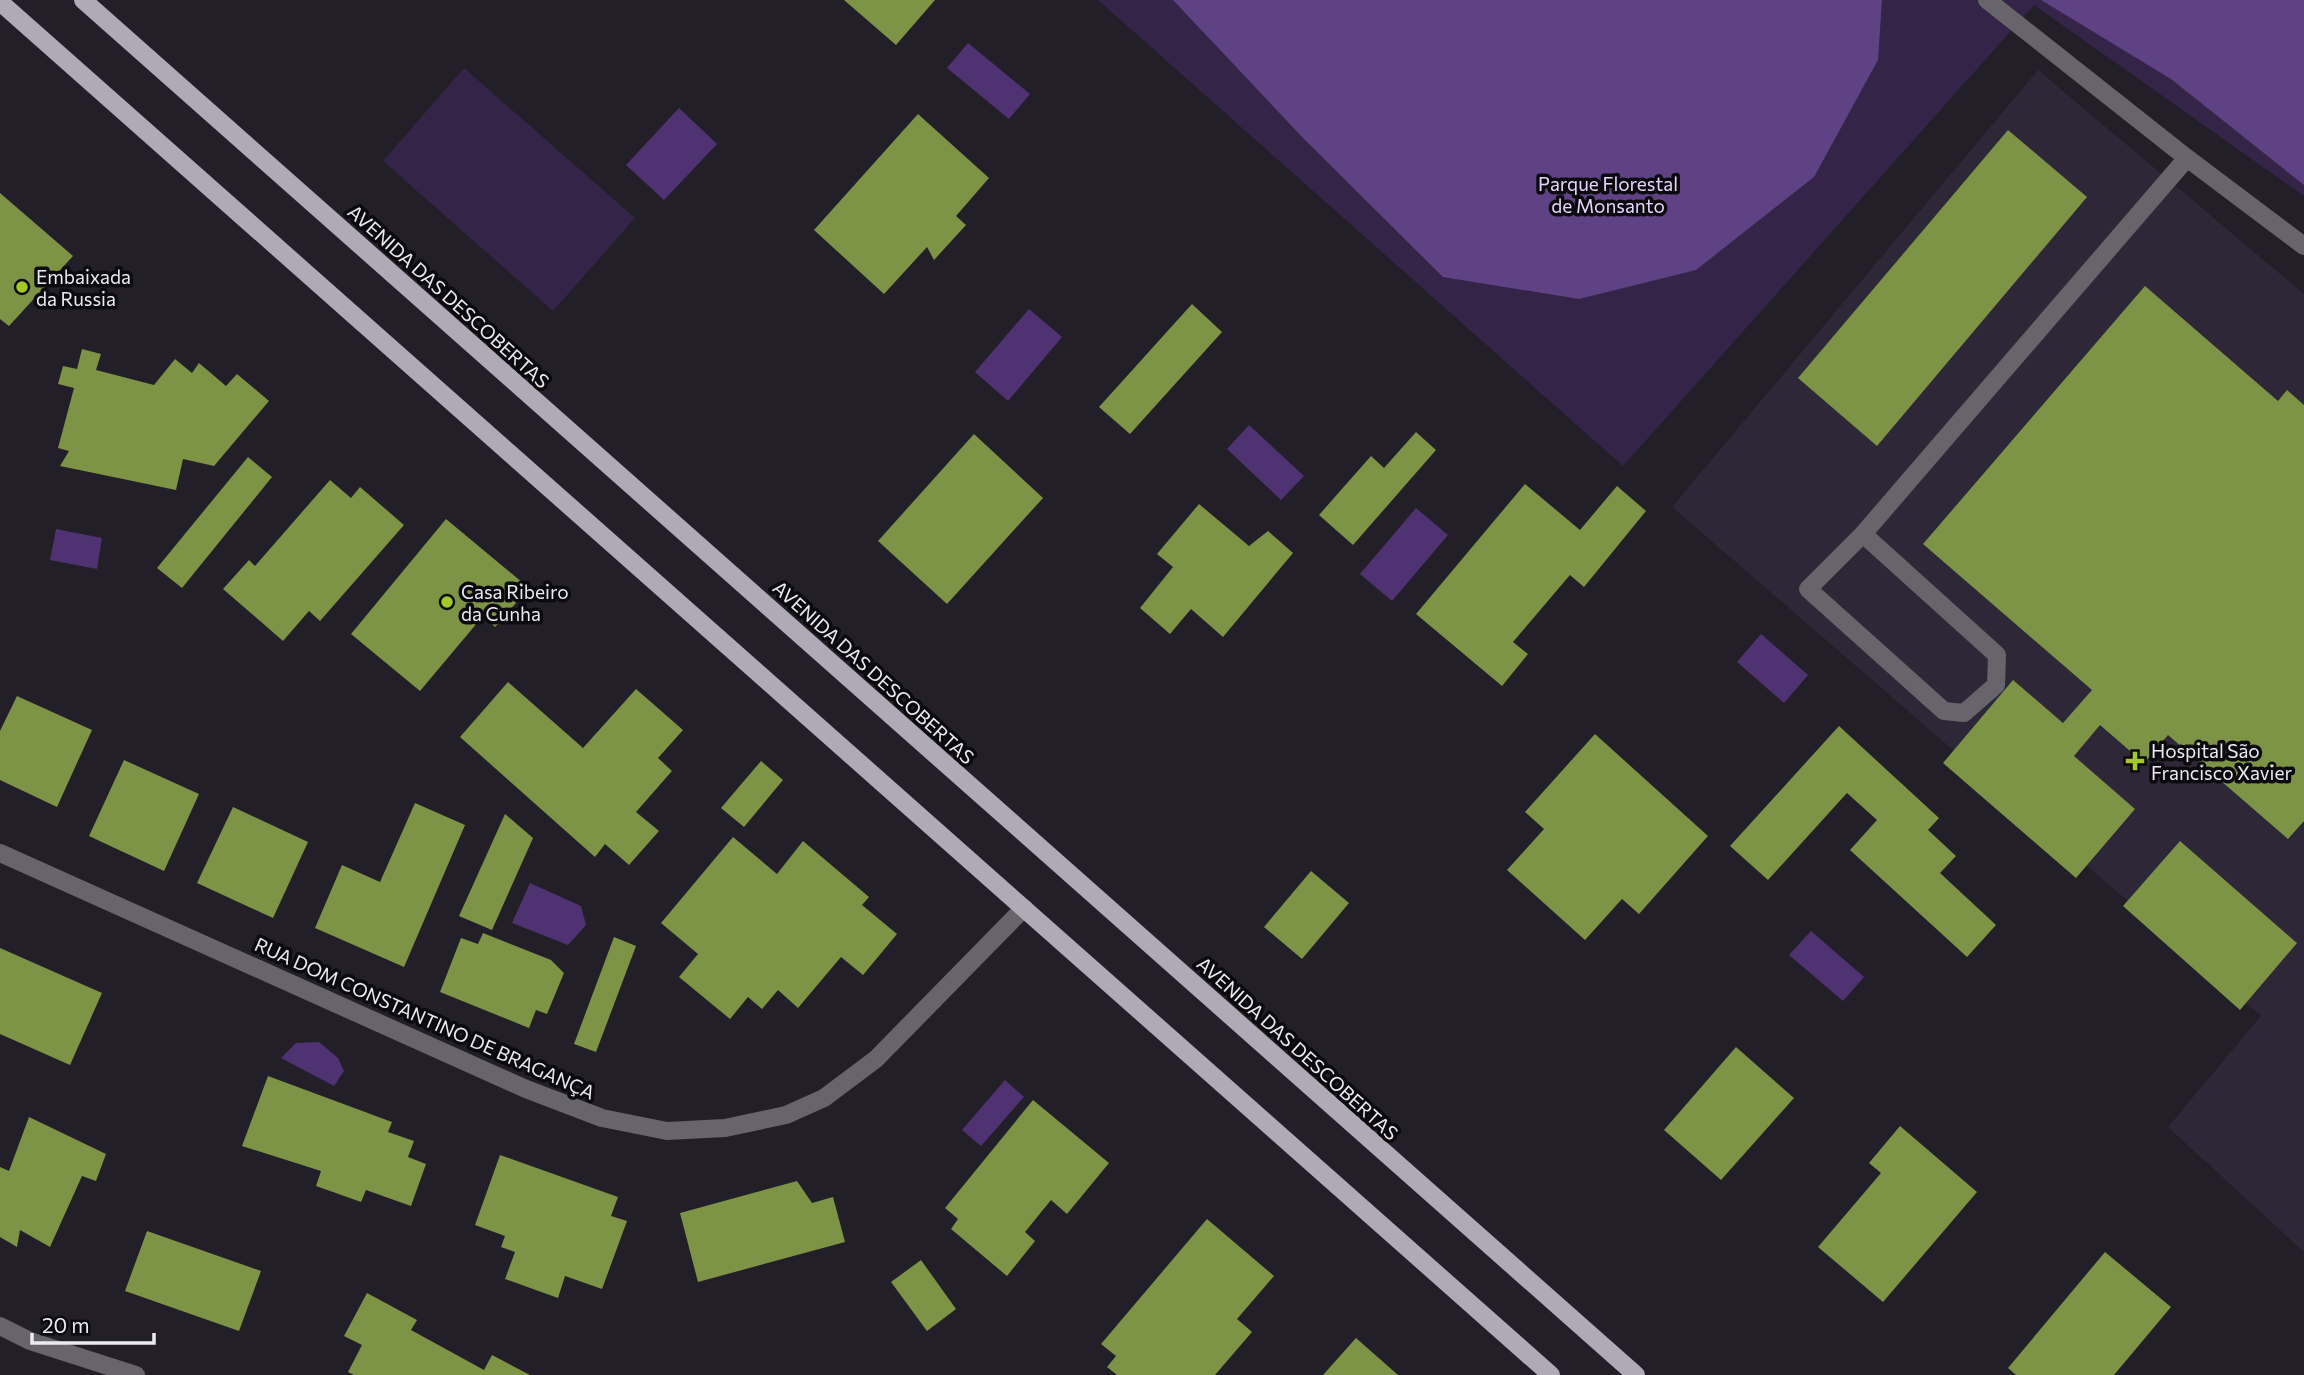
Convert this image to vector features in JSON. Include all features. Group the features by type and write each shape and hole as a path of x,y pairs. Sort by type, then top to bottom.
{"main road":[{"name":"AVENIDA DAS DESCOBERTAS","path":"83,0 1636,1375"},
{"path":"0,2 1551,1375"}],"street":[{"path":"1987,0 2187,158 2304,246"},
{"path":"1863,534 1997,655 1996,685 1964,713 1944,711 1808,589 1863,534 2187,158"},
{"name":"RUA DOM CONSTANTINO DE BRAGANÇA","path":"0,853 526,1089 602,1118 667,1132 725,1128 774,1118 824,1097 876,1059 1024,908"},
{"path":"0,1326 30,1341 136,1375"}],"shaded area":[{"path":"968,43 1030,94 1009,119 947,68"},
{"name":"Hospital São Francisco Xavier","path":"2038,70 2304,294 2304,1252 2168,1127 2261,1016 1672,507"},
{"path":"679,108 717,144 664,200 626,165"},
{"path":"1029,309 1062,337 1008,401 975,372"},
{"path":"1249,425 1304,476 1281,500 1227,449"},
{"path":"1416,508 1448,535 1392,601 1360,574"},
{"path":"56,529 102,538 97,569 50,560"},
{"path":"1761,634 1808,675 1784,703 1737,662"},
{"path":"530,883 581,906 586,925 568,945 512,923"},
{"path":"1811,931 1864,977 1843,1001 1789,955"},
{"path":"319,1042 338,1058 344,1071 334,1086 281,1058 296,1043"},
{"path":"1005,1080 1024,1097 981,1146 962,1130"}],"green space":[{"name":"Parque Florestal de Monsanto","path":"1098,0 2304,0 2304,196 2034,5 1623,466"},
{"path":"1173,0 1882,0 1878,60 1814,177 1696,270 1579,299 1443,277 1305,140"},
{"path":"2041,0 2304,0 2304,185 2171,79"},
{"path":"464,68 635,218 553,311 383,161"}],"building":[{"path":"844,0 935,0 896,45"},
{"path":"918,114 989,178 956,216 966,225 934,260 927,247 884,294 814,230"},
{"path":"2008,130 2087,197 1877,446 1798,378"},
{"name":"Embaixada da Russia","path":"0,193 73,256 9,326 0,319"},
{"path":"2145,286 2278,401 2287,390 2304,405 2304,821 2288,839 2168,735 2144,763 2100,725 2074,756 2135,809 2076,878 1943,763 2013,680 2063,723 2092,690 1923,544"},
{"path":"1192,304 1222,332 1130,434 1099,407"},
{"path":"82,349 101,354 96,370 154,385 175,359 192,373 199,363 226,386 237,374 269,401 214,466 183,459 176,490 60,466 69,451 58,448 74,388 58,384 63,366 77,369"},
{"path":"1416,432 1436,450 1353,545 1319,515 1371,456 1384,468"},
{"path":"974,434 1043,498 947,604 878,541"},
{"path":"248,457 272,477 182,588 157,568"},
{"path":"330,480 351,498 360,487 404,525 320,621 309,611 283,641 223,589 249,560 255,566"},
{"path":"1525,484 1580,530 1617,486 1646,511 1584,587 1570,575 1513,642 1528,654 1502,686 1416,614"},
{"path":"1199,504 1249,546 1268,531 1293,553 1223,637 1191,609 1170,634 1140,608 1173,567 1157,554"},
{"name":"Casa Ribeiro da Cunha","path":"446,519 529,588 495,627 483,616 420,691 351,634"},
{"path":"508,682 583,748 636,689 683,730 658,758 672,771 636,812 659,831 629,865 605,844 595,857 460,737"},
{"path":"17,696 92,730 57,807 0,780 0,731"},
{"path":"1839,726 1939,818 1928,830 1956,856 1940,873 1996,925 1967,957 1850,850 1877,820 1847,793 1768,880 1730,846"},
{"path":"1595,734 1708,836 1639,914 1622,899 1585,940 1507,870 1544,829 1525,812"},
{"path":"124,760 199,794 164,871 89,836"},
{"path":"761,761 783,780 744,827 721,808"},
{"path":"415,803 465,825 404,967 315,928 342,865 380,882"},
{"path":"233,807 308,842 273,918 197,883"},
{"path":"505,814 533,838 492,930 459,916"},
{"path":"733,837 777,874 803,841 869,897 862,905 897,934 863,975 841,957 798,1008 778,990 762,1009 748,997 730,1019 679,977 698,954 661,923"},
{"path":"2180,841 2297,943 2240,1010 2123,906"},
{"path":"1311,871 1349,903 1302,959 1264,927"},
{"path":"483,933 551,960 564,973 547,1014 536,1010 529,1028 440,992 461,938 478,944"},
{"path":"614,937 636,946 596,1052 574,1044"},
{"path":"0,948 102,993 70,1065 0,1034"},
{"path":"1736,1047 1794,1098 1721,1180 1664,1130"},
{"path":"268,1076 392,1122 388,1132 414,1141 408,1157 426,1164 411,1206 366,1190 361,1202 316,1186 321,1171 242,1146"},
{"path":"1033,1100 1109,1163 1067,1214 1051,1200 1025,1232 1035,1241 1007,1276 951,1229 958,1219 945,1208"},
{"path":"29,1117 106,1154 96,1181 82,1176 50,1247 20,1230 17,1247 0,1237 0,1167 9,1171"},
{"path":"1900,1126 1977,1192 1883,1302 1818,1247 1881,1173 1869,1163"},
{"path":"500,1155 618,1197 611,1216 627,1221 602,1289 565,1276 558,1298 505,1279 515,1252 501,1247 505,1236 475,1225"},
{"path":"797,1181 812,1203 833,1197 845,1242 698,1282 680,1213"},
{"path":"1207,1219 1274,1276 1237,1319 1252,1332 1215,1375 1117,1375 1107,1367 1116,1356 1101,1344"},
{"path":"147,1231 261,1271 239,1331 125,1291"},
{"path":"2105,1252 2171,1307 2114,1375 2016,1375 2008,1368"},
{"path":"921,1260 956,1309 927,1331 891,1282"},
{"path":"367,1293 417,1320 411,1330 484,1370 492,1355 530,1375 354,1375 348,1372 362,1345 344,1336"},
{"path":"1356,1338 1398,1375 1323,1375"}],"place":[{"name":"Embaixada da Russia","path":"22,287"},
{"name":"Casa Ribeiro da Cunha","path":"447,602"},
{"name":"Hospital São Francisco Xavier","path":"2135,761"}]}
